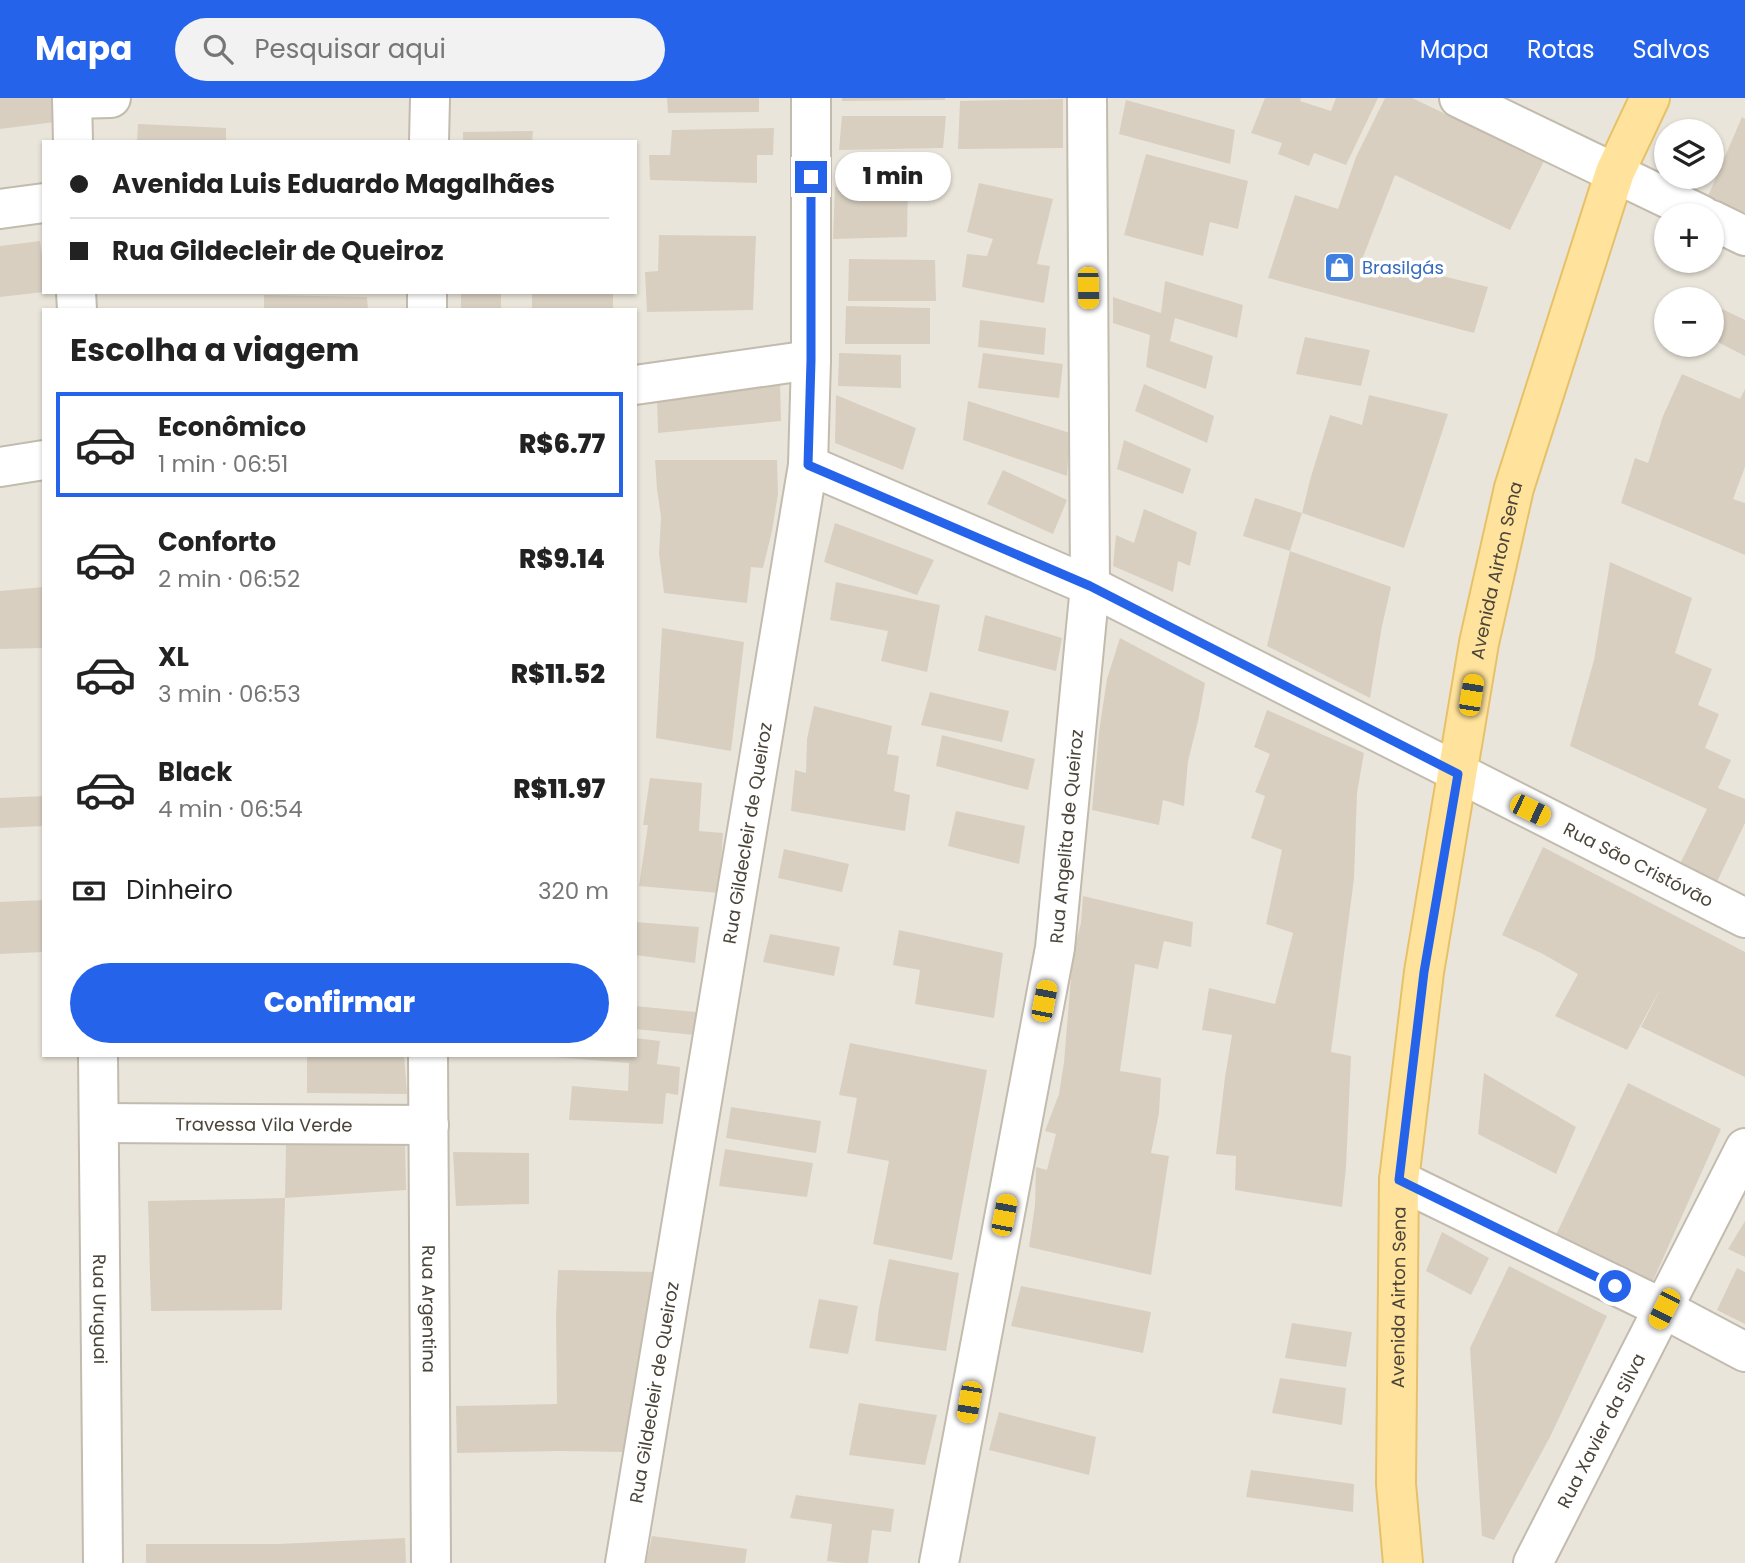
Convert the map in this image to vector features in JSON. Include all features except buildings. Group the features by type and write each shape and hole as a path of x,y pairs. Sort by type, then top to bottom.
{"main road":[{"name":"Avenida Airton Sena","path":"1403,1563 1396,1484 1399,1180 1424,972 1479,643 1514,488 1615,172 1650,98"}],"street":[{"path":"73,140 72,99 111,98"},
{"path":"429,140 430,98"},
{"name":"Rua Gildecleir de Queiroz","path":"625,1563 808,465 811,360 811,98"},
{"name":"Rua Angelita de Queiroz","path":"939,1563 1055,947 1090,586 1087,98"},
{"path":"1459,98 1678,203"},
{"path":"0,209 42,203"},
{"path":"1724,226 1745,236"},
{"path":"637,385 811,360"},
{"path":"0,467 42,460"},
{"name":"Rua São Cristóvão","path":"808,465 1090,586 1745,918"},
{"name":"Rua Uruguai","path":"98,1057 103,1563"},
{"name":"Rua Argentina","path":"428,1057 431,1563"},
{"name":"Travessa Vila Verde","path":"100,1123 429,1125"},
{"name":"Rua Xavier da Silva","path":"1533,1563 1745,1148"},
{"path":"1399,1180 1664,1309 1745,1352"}],"shaded area":[{"path":"0,98 1745,98 1745,1563 0,1563"}],"place":[{"name":"Brasilgás","path":"1339,267"}],"route":[{"path":"811,177 808,465 1090,586 1458,774 1424,972 1399,1180 1615,1286"}]}
